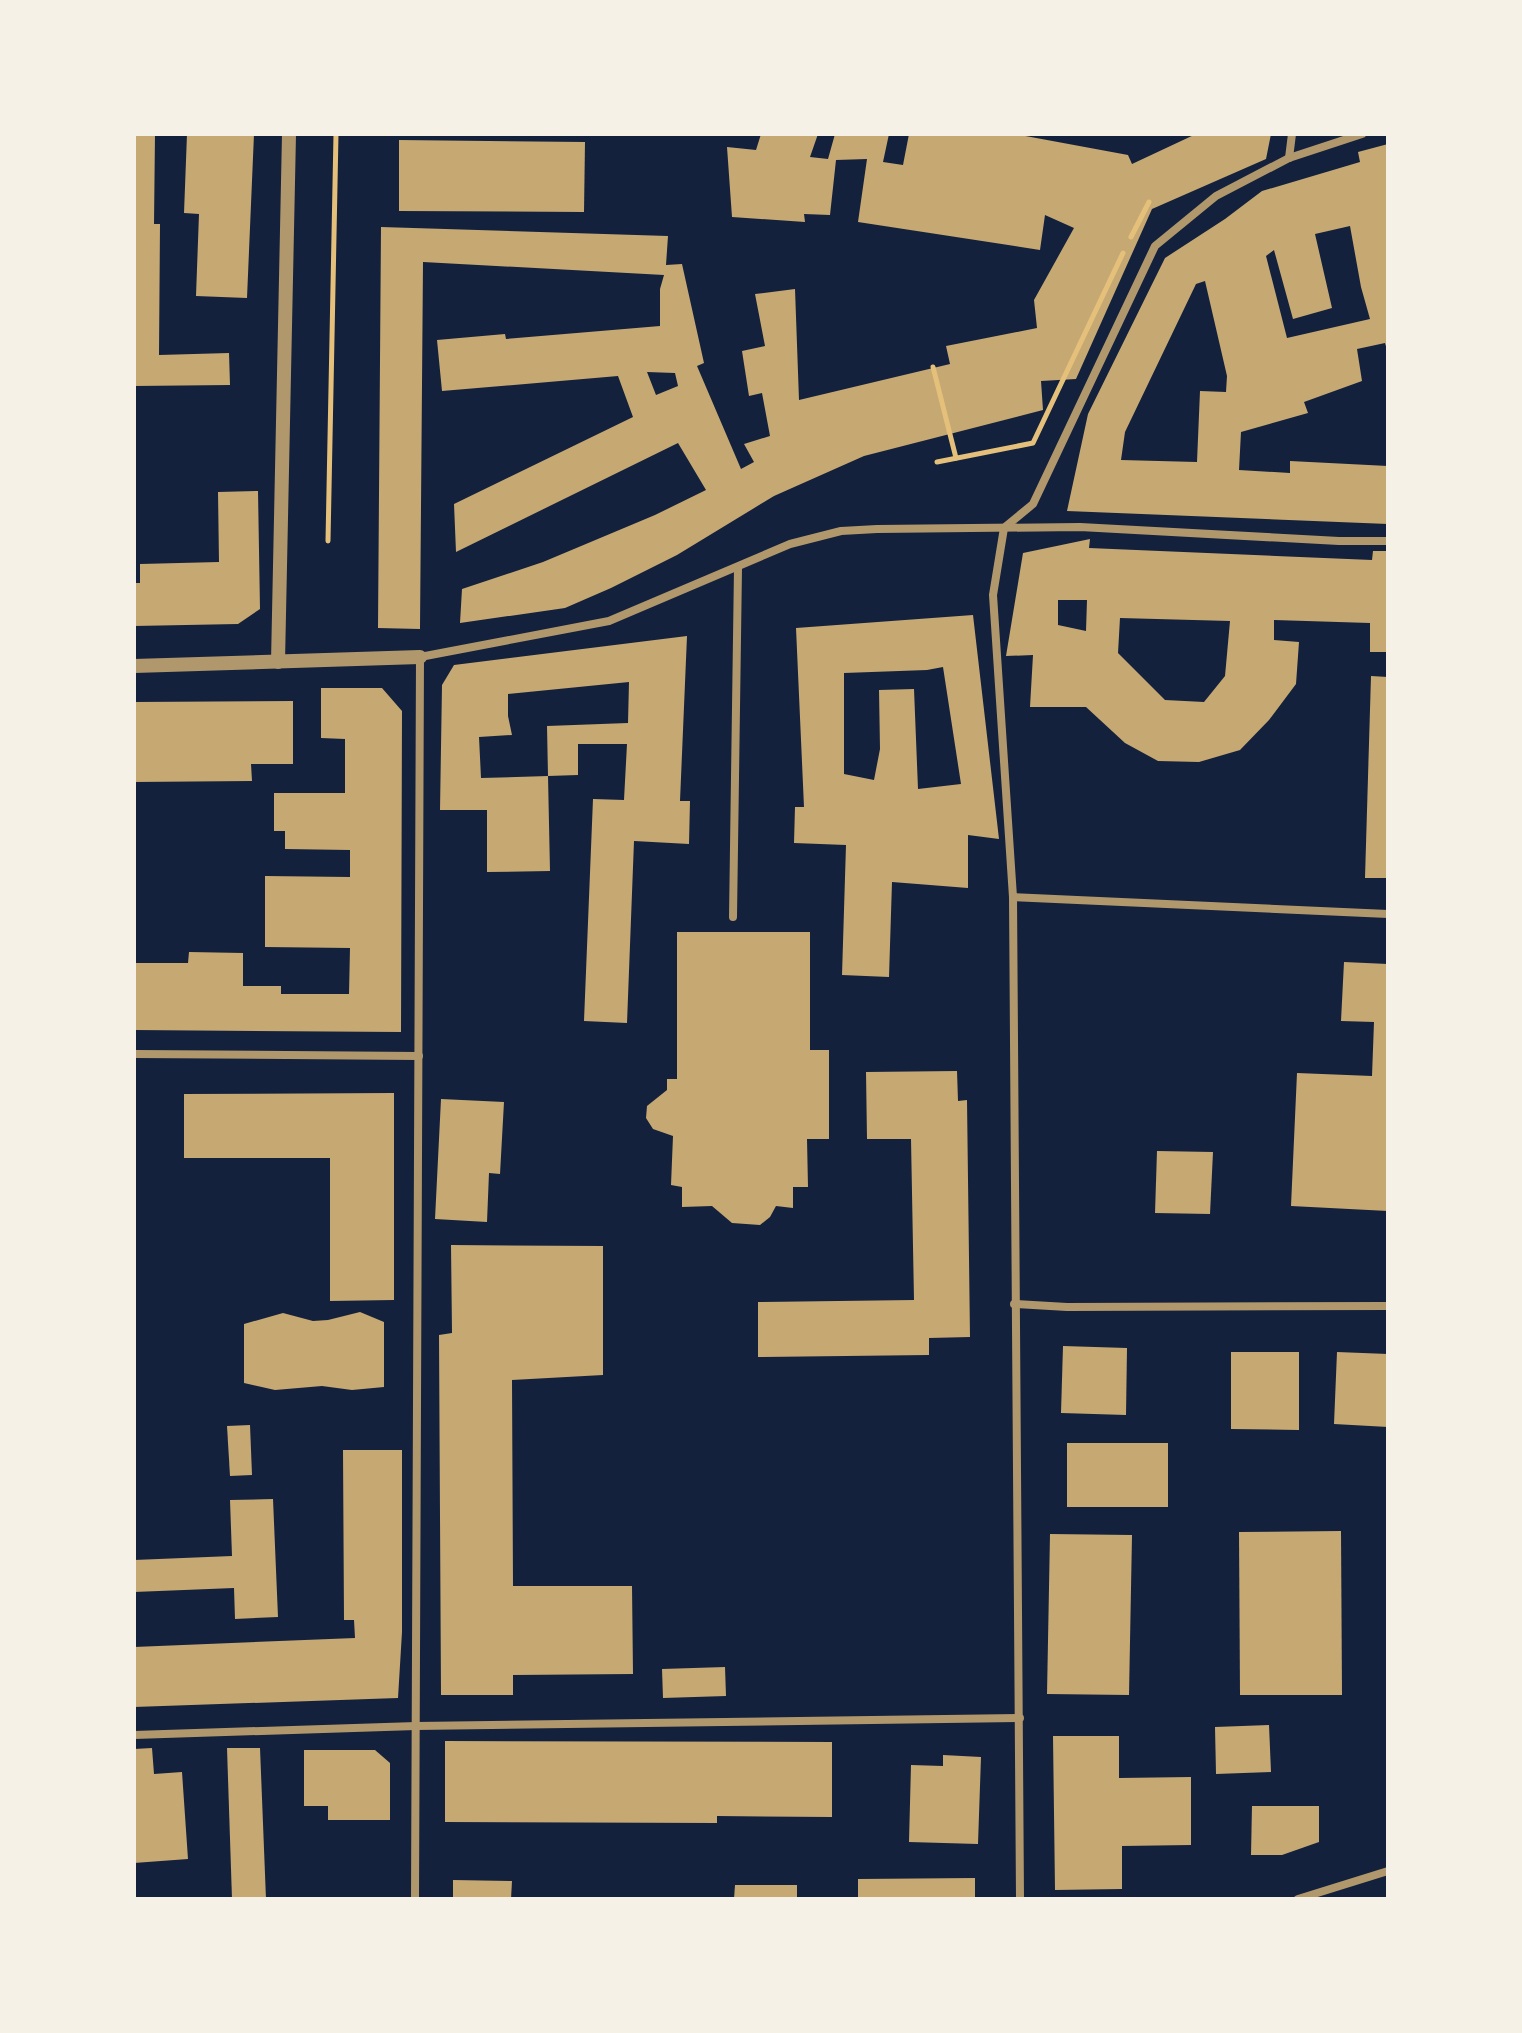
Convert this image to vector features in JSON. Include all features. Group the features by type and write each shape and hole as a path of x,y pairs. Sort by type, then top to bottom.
{"street":[{"path":"278,662 289,134"},
{"path":"1289,158 1292,134"},
{"path":"1020,1899 1013,897 993,595 1004,528 1033,504 1155,246 1216,196 1289,158 1362,134"},
{"path":"134,666 420,657 609,621 790,544 841,531 1080,527 1388,541"},
{"path":"733,917 738,568"},
{"path":"415,1899 420,657"},
{"path":"1013,897 1388,914"},
{"path":"134,1054 419,1056"},
{"path":"1014,1304 1067,1307 1388,1306"},
{"path":"134,1735 416,1726 1020,1718"},
{"path":"1298,1899 1388,1871"}],"path":[{"path":"328,541 336,134"},
{"path":"937,462 1033,443 1149,202"},
{"path":"933,367 956,458"}],"building":[{"path":"134,134 155,134 154,224 160,224 159,355 229,353 230,385 134,386"},
{"path":"187,134 254,134 247,298 196,296 199,214 184,213"},
{"path":"761,134 818,134 810,157 828,159 835,134 889,134 883,162 903,165 909,134 1015,134 1128,155 1132,164 1196,134 1271,134 1266,159 1152,209 1076,379 1041,381 1043,410 864,456 774,496 677,555 565,608 460,623 462,589 543,562 706,490 678,443 456,552 454,504 633,417 618,376 442,391 437,340 505,334 506,339 660,326 660,289 664,275 423,262 420,629 378,628 381,227 668,236 666,265 682,264 704,363 697,366 741,469 754,462 744,444 770,436 762,393 749,396 742,351 765,346 755,294 795,289 799,400 950,364 946,346 1037,328 1034,300 1074,228 1045,215 1040,250 858,222 867,159 836,160 830,215 804,214 805,222 732,217 727,147 756,150","holes":["647,372 675,373 678,386 656,395"]},
{"path":"399,140 585,142 584,212 399,211"},
{"path":"1388,144 1388,353 1385,343 1357,349 1362,381 1304,402 1308,413 1241,432 1239,470 1290,473 1290,461 1388,466 1388,524 1067,511 1088,414 1165,258 1262,191 1360,162 1358,152","holes":["1350,226 1370,319 1287,338 1266,256 1274,250 1293,319 1332,308 1315,234","1205,281 1227,376 1226,392 1200,391 1197,462 1121,460 1125,432 1196,284"]},
{"path":"258,491 260,609 238,624 134,626 134,583 140,583 140,564 219,562 218,492"},
{"path":"1090,539 1089,548 1372,560 1373,551 1388,551 1388,652 1370,652 1370,623 1274,620 1274,640 1299,642 1296,684 1269,720 1240,750 1199,762 1158,761 1125,743 1086,707 1030,707 1033,655 1006,656 1023,553","holes":["1058,600 1087,600 1086,631 1058,625","1120,618 1230,621 1225,676 1204,702 1165,700 1118,653"]},
{"path":"973,615 999,839 968,835 968,888 892,882 889,977 842,975 846,845 794,843 795,807 804,807 796,628","holes":["943,667 961,784 918,789 914,689 879,690 880,749 874,780 844,774 844,673"]},
{"path":"687,636 680,801 690,801 689,844 634,841 627,1023 584,1021 593,799 624,800 627,744 578,744 578,775 548,776 550,871 487,872 487,810 440,810 442,685 454,665","holes":["629,682 628,723 547,726 548,776 481,778 479,737 512,735 508,694"]},
{"path":"1371,676 1388,677 1388,878 1365,878"},
{"path":"321,688 382,688 402,711 401,1032 134,1030 134,963 188,963 189,952 243,953 243,986 281,986 281,994 349,994 350,948 265,947 265,876 350,877 350,850 285,849 285,831 274,831 274,793 345,793 345,739 321,738"},
{"path":"293,701 293,764 251,764 252,781 134,782 134,702"},
{"path":"677,932 810,932 810,1050 829,1050 829,1139 807,1139 808,1187 793,1187 793,1208 776,1206 770,1217 760,1225 732,1223 712,1206 682,1207 682,1187 671,1185 673,1136 653,1129 646,1118 647,1106 667,1090 667,1079 677,1079"},
{"path":"1344,962 1388,964 1388,1211 1291,1206 1297,1073 1372,1076 1374,1022 1341,1021"},
{"path":"957,1071 958,1101 967,1100 970,1337 929,1338 929,1355 758,1357 758,1302 914,1300 911,1139 867,1139 866,1072"},
{"path":"394,1093 394,1300 330,1301 330,1158 184,1158 184,1094"},
{"path":"441,1099 504,1102 500,1174 489,1173 487,1222 435,1219"},
{"path":"1157,1151 1213,1152 1210,1214 1155,1213"},
{"path":"451,1245 603,1246 603,1375 512,1380 513,1586 632,1586 633,1674 513,1675 513,1695 441,1695 439,1335 452,1333"},
{"path":"360,1312 384,1322 384,1387 352,1390 322,1386 275,1390 244,1383 244,1324 283,1313 313,1321"},
{"path":"1063,1346 1127,1348 1126,1415 1061,1413"},
{"path":"1231,1352 1299,1352 1299,1430 1231,1429"},
{"path":"1337,1352 1388,1354 1388,1427 1334,1424"},
{"path":"250,1425 252,1475 230,1476 227,1426"},
{"path":"1067,1443 1168,1443 1168,1507 1067,1507"},
{"path":"343,1450 402,1450 402,1632 398,1698 134,1707 134,1647 355,1638 354,1620 344,1620"},
{"path":"273,1499 278,1617 235,1619 234,1588 134,1592 134,1560 232,1556 230,1500"},
{"path":"1341,1531 1342,1695 1240,1695 1239,1532"},
{"path":"1050,1534 1132,1535 1129,1695 1047,1694"},
{"path":"725,1667 726,1696 663,1698 662,1669"},
{"path":"1269,1725 1271,1772 1216,1774 1215,1727"},
{"path":"1053,1736 1119,1736 1119,1778 1191,1777 1191,1845 1122,1846 1122,1889 1055,1890"},
{"path":"445,1741 832,1742 832,1817 717,1816 717,1823 445,1822"},
{"path":"152,1748 154,1774 182,1772 188,1859 134,1863 134,1749"},
{"path":"227,1748 260,1748 266,1899 232,1899"},
{"path":"304,1750 375,1750 390,1763 390,1820 328,1820 328,1806 304,1806"},
{"path":"943,1755 981,1757 978,1844 909,1842 911,1765 943,1766"},
{"path":"1252,1806 1319,1806 1319,1842 1282,1855 1251,1855"},
{"path":"975,1878 975,1899 858,1899 858,1879"},
{"path":"453,1880 512,1881 511,1899 453,1899"},
{"path":"735,1885 797,1885 797,1899 734,1899"}]}
